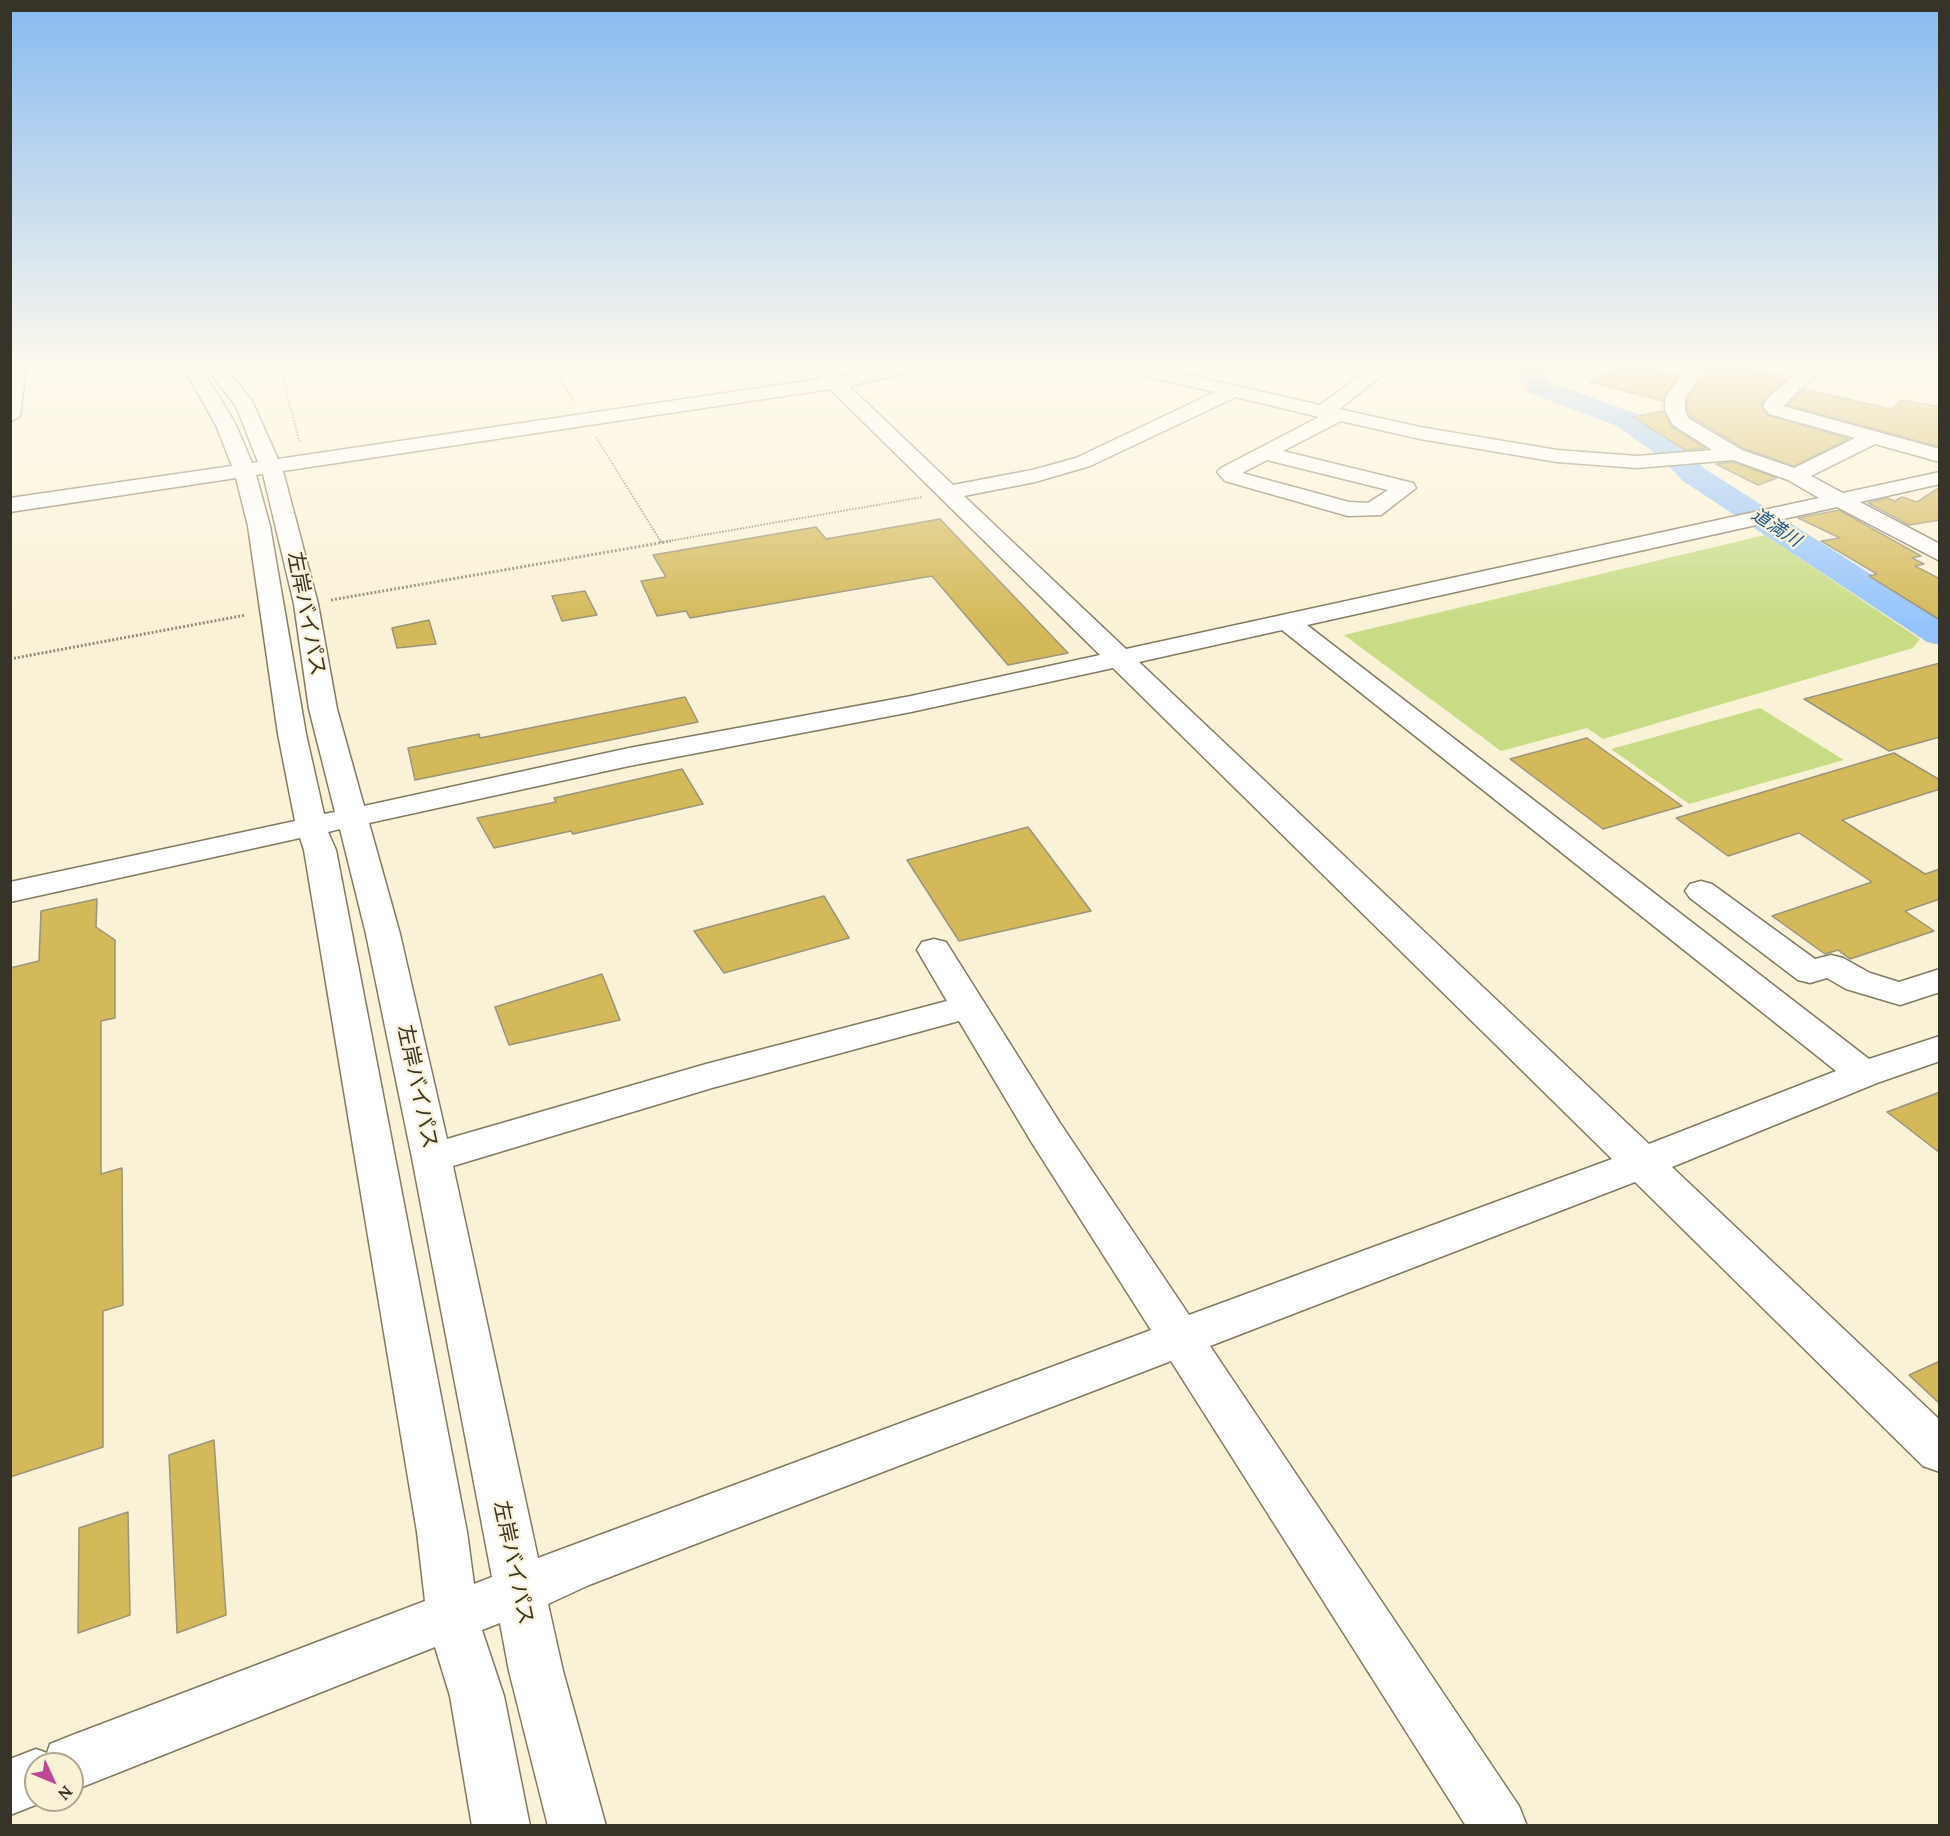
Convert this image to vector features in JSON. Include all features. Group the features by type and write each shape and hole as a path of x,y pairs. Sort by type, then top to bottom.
{"street":[{"name":"左岸バイパス","path":"245,451 257,468 276,480 292,542 315,648 324,709 383,934 432,1158 536,1671 577,1826"},
{"name":"左岸バイパス","path":"254,451 257,468 259,526 286,700 311,826 322,862 442,1532 453,1616 477,1695 501,1826"},
{"path":"10,505 375,451"},
{"path":"902,451 1120,657 1940,1451"},
{"path":"945,493 1035,476 1083,462 1107,451"},
{"path":"1264,453 1405,488 1373,510 1348,509 1232,477 1228,472 1268,451"},
{"path":"1530,451 1592,460 1637,462 1735,454"},
{"path":"1729,451 1795,476 1940,554"},
{"path":"1795,476 1846,451"},
{"path":"1920,451 1940,456"},
{"path":"10,892 629,757 910,704 1940,478"},
{"path":"1285,620 1864,1074"},
{"path":"1701,891 1810,972 1831,966 1858,981 1900,994 1940,980"},
{"path":"934,950 1179,1338 1499,1826"},
{"path":"432,1158 706,1077 968,1007"},
{"path":"84,1759 519,1592 572,1568 1642,1163 1864,1074 1940,1048"}],"path":[{"path":"604,451 662,544"},
{"path":"331,601 945,493"},
{"path":"10,658 246,615"}],"green space":[{"path":"1765,535 1920,639 1913,648 1603,739 1587,728 1501,751 1344,635"},
{"path":"1760,708 1844,760 1689,804 1611,749"}],"building":[{"path":"1751,451 1825,451 1794,466"},
{"path":"1733,462 1777,478 1758,485 1716,464"},
{"path":"1940,487 1940,520 1909,525 1868,503 1887,498 1895,501 1902,497 1917,502"},
{"path":"1839,510 1921,556 1912,558 1924,564 1915,566 1940,579 1940,620 1869,576 1877,574 1821,541 1840,538 1798,518"},
{"path":"940,519 1068,653 1008,665 932,576 690,618 686,611 657,616 641,581 666,577 653,555 816,527 826,539"},
{"path":"585,591 597,615 562,621 552,596"},
{"path":"429,620 436,644 397,648 392,628"},
{"path":"1940,663 1940,737 1889,751 1804,699"},
{"path":"685,697 698,722 415,780 408,748 479,734 480,738"},
{"path":"1587,738 1682,806 1603,829 1510,759"},
{"path":"1894,753 1940,780 1940,789 1842,820 1925,874 1940,869 1940,899 1905,911 1934,931 1850,959 1838,950 1825,954 1772,916 1872,882 1799,833 1728,856 1676,818"},
{"path":"682,769 703,804 573,834 571,831 494,848 477,818 556,802 554,798"},
{"path":"1028,827 1091,911 959,941 907,860"},
{"path":"824,896 849,938 724,973 694,931"},
{"path":"97,899 96,927 115,940 115,1018 101,1021 101,1174 122,1168 123,1305 103,1311 103,1447 10,1477 10,968 39,961 41,911"},
{"path":"602,974 620,1020 509,1045 495,1007"},
{"path":"1940,1092 1940,1153 1887,1112"},
{"path":"1940,1361 1940,1404 1909,1375"},
{"path":"214,1440 226,1615 177,1633 169,1455"},
{"path":"128,1512 130,1615 78,1633 79,1528"}],"waterway":[{"name":"道満川","path":"1670,451 1694,475 1940,634"}]}
